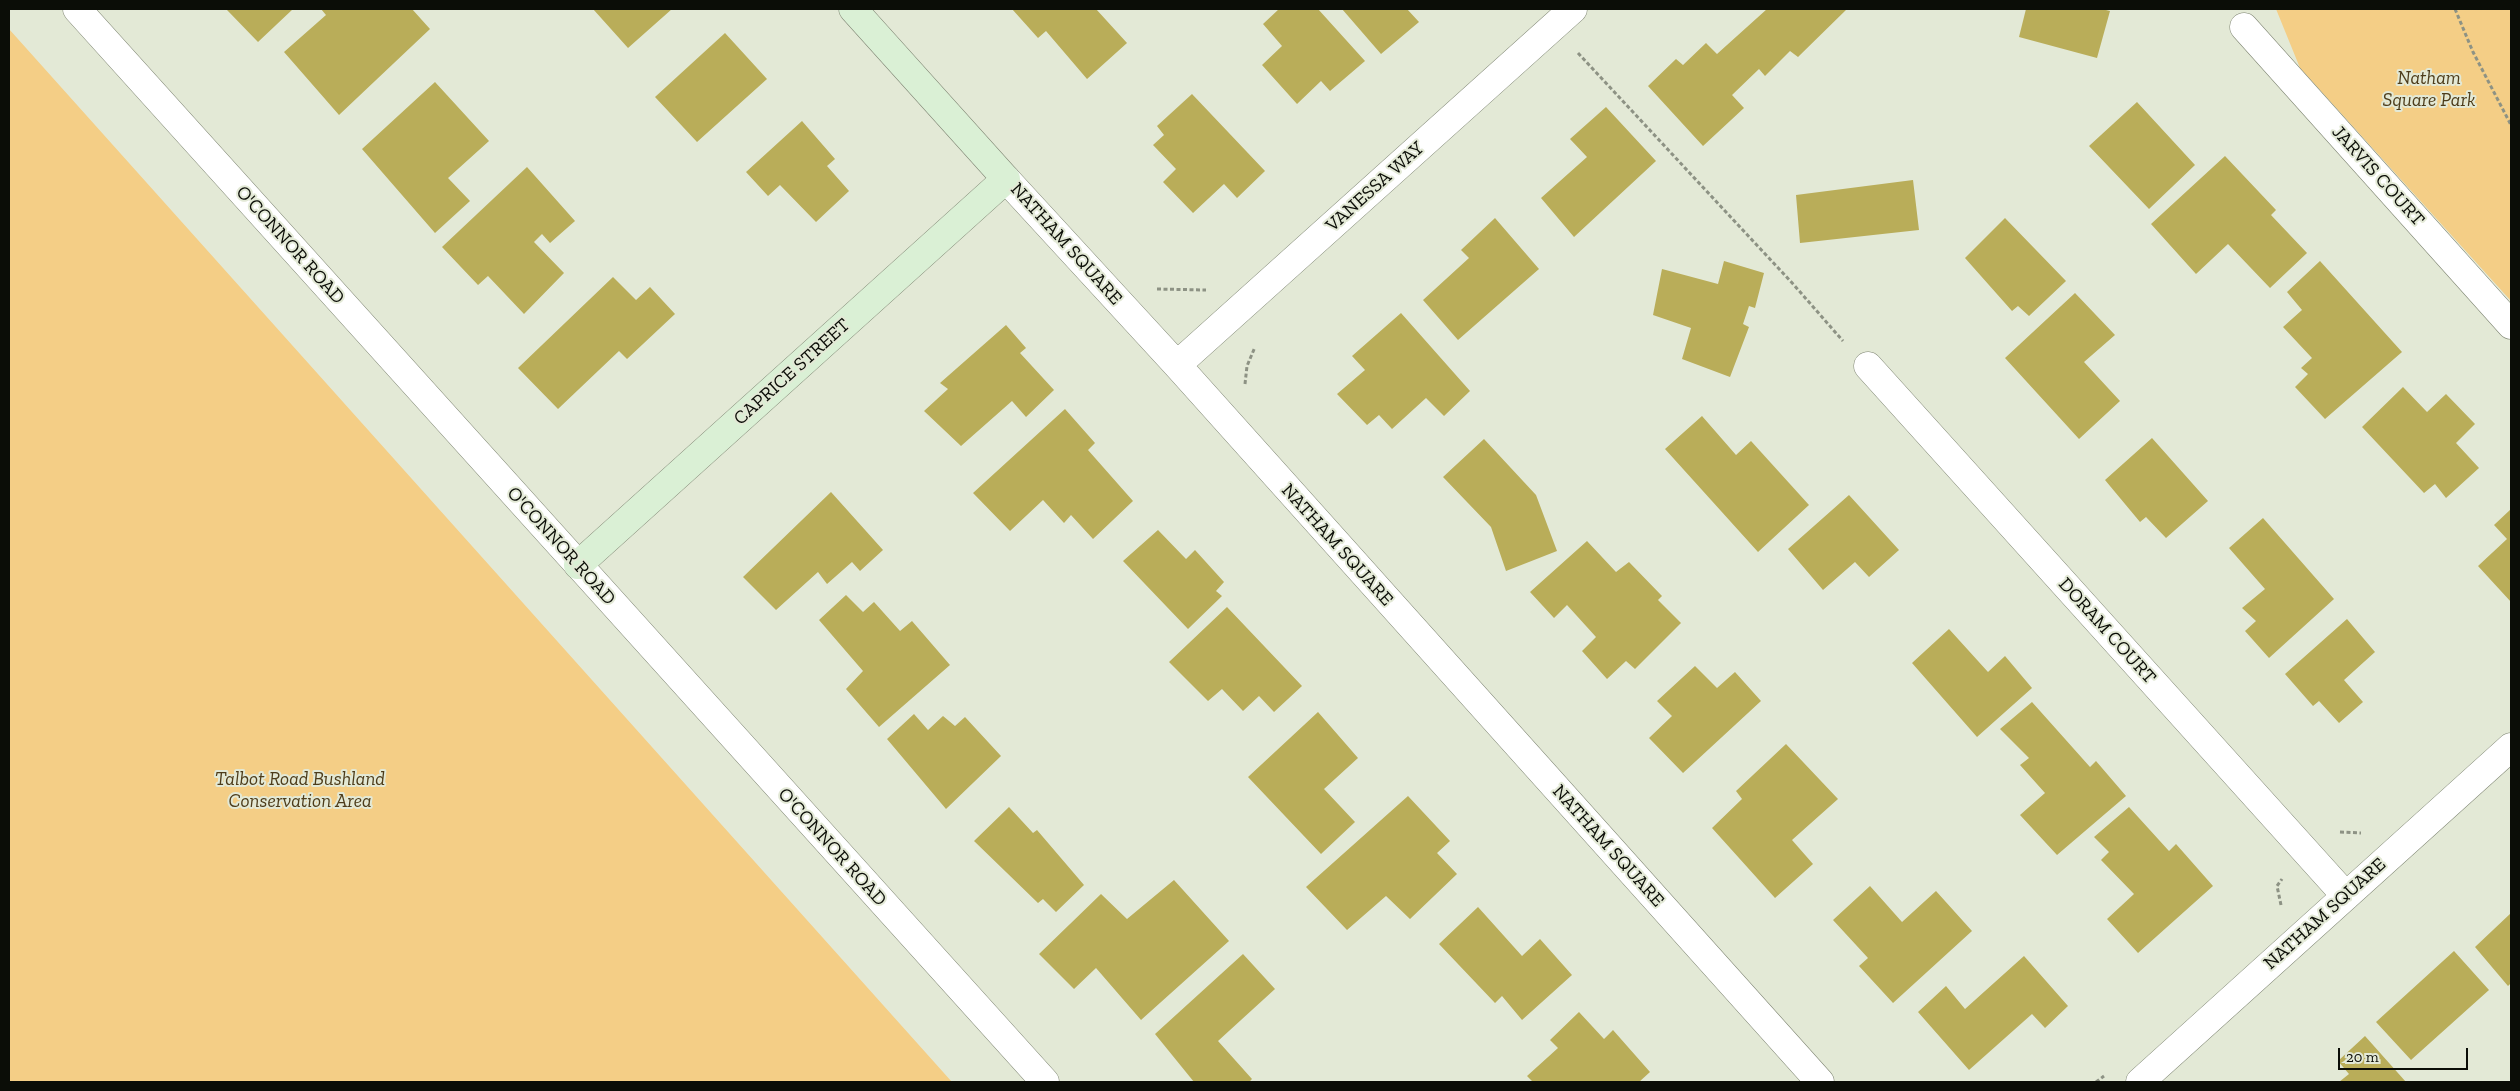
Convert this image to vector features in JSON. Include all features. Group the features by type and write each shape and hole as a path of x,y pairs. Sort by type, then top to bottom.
{"street":[{"name":"O'CONNOR ROAD","path":"77,9 1045,1082"},
{"name":"NATHAM SQUARE","path":"853,9 1177,365 1820,1082"},
{"name":"VANESSA WAY","path":"1177,365 1565,16"},
{"name":"JARVIS COURT","path":"2244,26 2511,325"},
{"name":"CAPRICE STREET","path":"578,565 1006,179"},
{"name":"DORAM COURT","path":"1868,366 2346,896"},
{"name":"NATHAM SQUARE","path":"2140,1082 2511,747"}],"path":[{"path":"2456,9 2473,52 2511,125"},
{"path":"1565,16 1573,47 1787,278 1835,334 1868,366"}],"green space":[{"name":"Natham Square Park","path":"2276,9 2511,9 2511,301 2300,68"},
{"name":"Talbot Road Bushland Conservation Area","path":"9,29 952,1082 9,1082"}],"building":[{"path":"293,9 258,42 227,10"},
{"path":"321,9 412,9 430,29 339,115 284,52 326,15"},
{"path":"593,9 672,9 628,48"},
{"path":"1012,9 1096,9 1127,43 1087,79 1046,31 1038,38"},
{"path":"1279,9 1318,9 1365,61 1330,91 1321,81 1297,104 1262,65 1282,46 1263,24"},
{"path":"1342,9 1407,9 1419,22 1381,54"},
{"path":"1767,9 1847,9 1798,57 1790,51 1765,76 1759,69 1732,95 1744,108 1703,146 1648,86 1676,59 1683,65 1706,43 1717,54"},
{"path":"2026,9 2102,9 2110,11 2097,58 2019,37"},
{"path":"725,33 767,79 697,142 655,97"},
{"path":"435,82 489,141 448,178 470,201 435,233 362,149"},
{"path":"1192,94 1265,171 1237,198 1224,184 1193,213 1163,182 1176,169 1153,145 1164,135 1157,126"},
{"path":"2137,102 2195,165 2149,209 2089,146"},
{"path":"1606,107 1656,161 1574,237 1541,198 1587,157 1570,139"},
{"path":"802,121 835,159 827,166 849,191 816,222 780,185 768,196 746,172"},
{"path":"2225,156 2276,210 2271,215 2307,253 2270,288 2228,244 2196,274 2151,224"},
{"path":"527,167 575,221 550,243 542,234 534,242 564,273 524,314 488,276 478,285 442,247"},
{"path":"1913,180 1919,230 1800,243 1796,195"},
{"path":"1495,218 1539,269 1458,340 1423,300 1469,258 1461,250"},
{"path":"2005,218 2066,281 2029,316 2018,306 2012,311 1965,258"},
{"path":"1724,261 1764,273 1755,308 1749,306 1743,324 1749,327 1730,377 1682,359 1691,328 1653,315 1662,269 1718,284"},
{"path":"2320,261 2402,352 2325,419 2295,387 2308,374 2301,368 2312,358 2283,327 2302,310 2287,292"},
{"path":"613,277 636,300 650,287 675,314 627,359 619,351 558,409 518,368"},
{"path":"2075,293 2115,335 2084,362 2120,401 2079,439 2005,358"},
{"path":"1401,313 1470,391 1444,416 1426,398 1392,429 1379,415 1367,425 1337,394 1365,370 1352,356"},
{"path":"1006,325 1026,348 1020,353 1054,390 1026,417 1012,401 961,446 924,411 948,389 940,383"},
{"path":"2403,387 2427,412 2446,394 2475,424 2456,443 2479,468 2446,498 2435,484 2424,493 2362,427"},
{"path":"1065,409 1095,443 1088,450 1133,501 1093,539 1071,515 1064,523 1043,500 1010,531 973,493"},
{"path":"1702,416 1736,455 1751,441 1809,505 1758,552 1665,449"},
{"path":"2152,438 2208,501 2166,538 2146,517 2140,522 2105,480"},
{"path":"1484,439 1536,495 1557,551 1506,571 1491,527 1443,477"},
{"path":"831,492 883,550 860,571 852,562 827,584 818,572 776,610 743,577"},
{"path":"1849,495 1899,550 1869,577 1855,562 1823,590 1788,549"},
{"path":"2511,509 2511,602 2478,566 2507,539 2494,525"},
{"path":"2263,518 2334,599 2269,658 2245,631 2256,621 2242,608 2265,589 2229,548"},
{"path":"1158,530 1186,559 1195,550 1224,582 1216,591 1222,596 1188,629 1123,561"},
{"path":"1587,541 1616,572 1629,562 1662,596 1658,600 1681,623 1635,669 1626,661 1607,679 1582,651 1596,637 1567,605 1554,618 1530,592"},
{"path":"846,595 863,612 874,602 900,631 912,621 950,665 879,727 846,689 863,671 819,620"},
{"path":"1227,607 1302,686 1274,712 1259,696 1243,711 1222,689 1208,701 1169,662"},
{"path":"2347,619 2375,652 2344,680 2363,702 2339,723 2319,701 2313,706 2285,674"},
{"path":"1949,629 1988,672 2005,656 2032,688 1977,737 1912,663"},
{"path":"1695,666 1717,688 1735,672 1761,701 1683,773 1649,738 1672,716 1657,701"},
{"path":"2032,702 2090,767 2096,761 2126,796 2057,855 2020,815 2045,793 2020,765 2029,758 2000,729"},
{"path":"1318,712 1358,758 1324,789 1355,822 1321,854 1248,777"},
{"path":"914,714 928,730 943,716 955,726 965,717 1001,756 946,809 887,739"},
{"path":"1786,744 1838,799 1792,840 1813,864 1775,898 1712,828 1742,799 1736,791"},
{"path":"1408,796 1450,841 1437,853 1457,874 1410,919 1386,896 1347,930 1306,887"},
{"path":"1009,807 1033,833 1037,830 1084,885 1056,912 1043,899 1038,903 974,841"},
{"path":"2129,807 2169,851 2176,844 2213,886 2138,953 2107,919 2134,894 2101,860 2109,852 2094,837"},
{"path":"1174,880 1229,941 1141,1020 1096,968 1074,989 1039,954 1101,894 1127,919"},
{"path":"1870,886 1902,922 1936,891 1972,931 1893,1003 1859,966 1868,958 1833,920"},
{"path":"1478,907 1522,956 1540,939 1572,975 1522,1020 1502,996 1495,1003 1439,944"},
{"path":"2511,913 2511,983 2508,986 2475,947"},
{"path":"2454,951 2489,990 2411,1060 2376,1022"},
{"path":"1243,954 1275,989 1218,1041 1252,1079 1249,1082 1194,1082 1155,1034"},
{"path":"2024,956 2068,1006 2045,1028 2032,1014 1969,1070 1918,1012 1946,986 1965,1009"},
{"path":"1579,1012 1604,1039 1613,1030 1650,1072 1639,1082 1533,1082 1527,1076 1558,1048 1550,1040"},
{"path":"2365,1036 2406,1082 2339,1082 2349,1074 2338,1061"}]}
